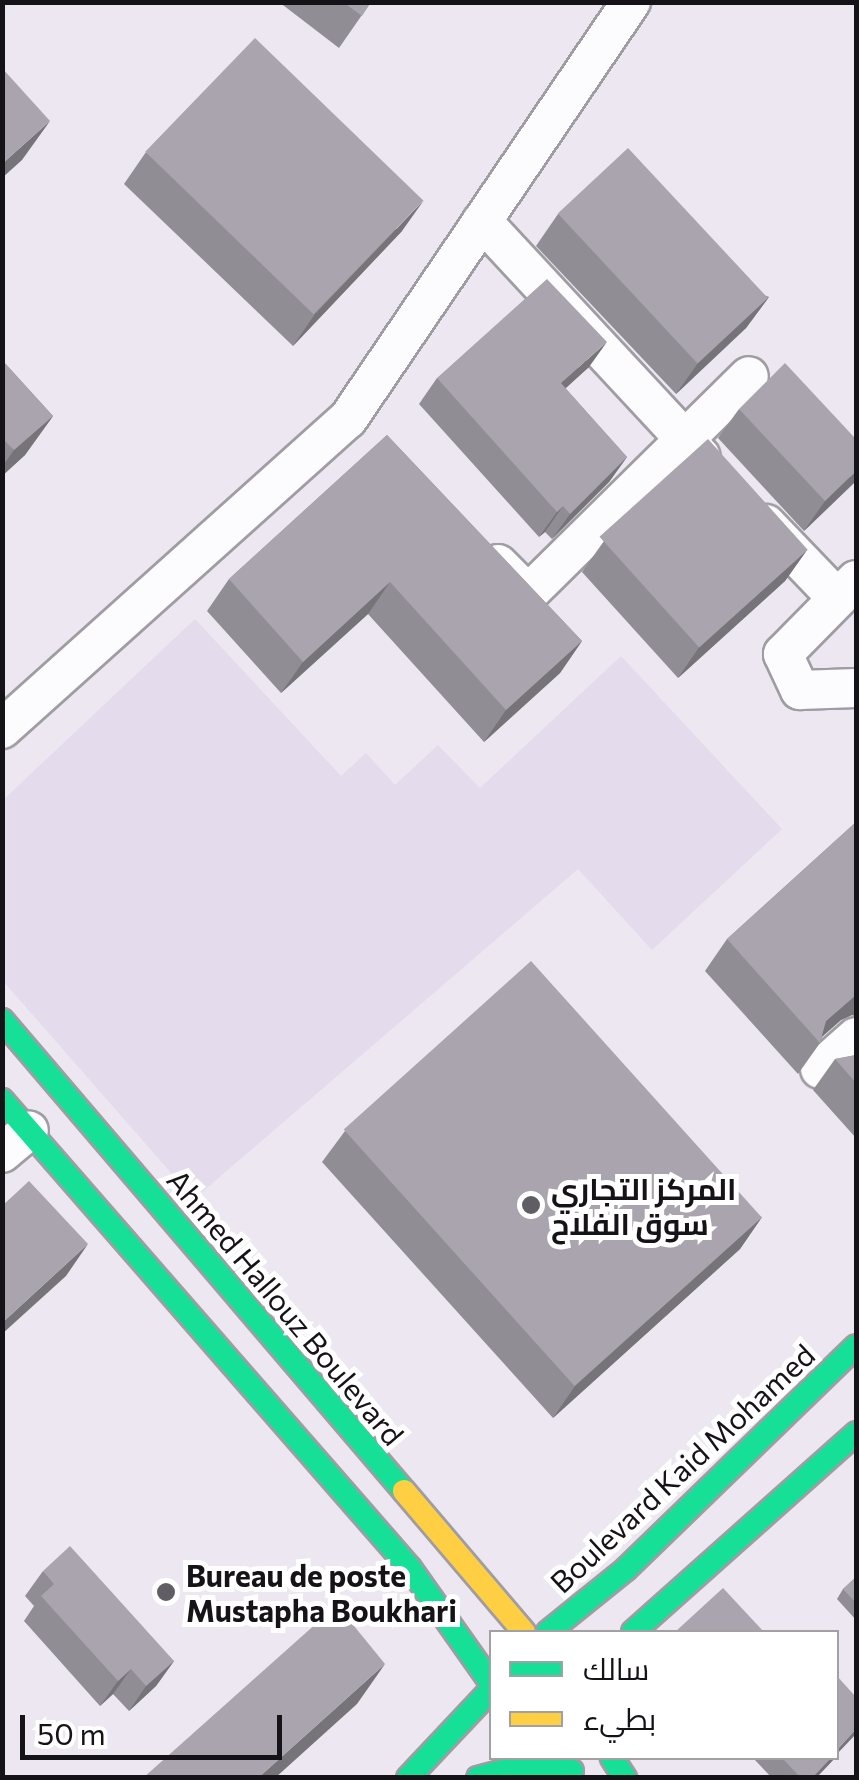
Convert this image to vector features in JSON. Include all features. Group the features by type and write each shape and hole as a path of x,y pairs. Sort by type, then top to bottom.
{"main road":[{"name":"Ahmed Hallouz Boulevard","path":"2,1020 522,1630"},
{"path":"2,1100 16,1142 410,1568 489,1684 408,1778"},
{"name":"Boulevard Kaid Mohamed","path":"550,1630 626,1569 856,1346"},
{"path":"635,1630 856,1433"},
{"path":"466,1778 489,1755"},
{"path":"478,1778 512,1769 569,1769"}],"street":[{"path":"2,730 348,419 630,2"},
{"path":"482,222 727,485 847,589 783,654 800,690 856,688"},
{"path":"473,540 528,594 749,376"},
{"path":"348,419 375,446"},
{"path":"820,1070 856,1037"}],"shaded area":[{"path":"195,619 341,776 366,753 395,785 438,745 480,788 621,656 782,829 652,950 578,869 194,1199 3,981 2,801"}],"building":[{"path":"343,2 371,2 362,16"},
{"path":"255,38 423,201 314,314 145,152"},
{"path":"2,68 50,121 2,164"},
{"path":"628,148 768,298 698,363 558,213"},
{"path":"547,279 607,342 561,383 627,457 570,514 563,506 557,512 437,378"},
{"path":"2,360 53,416 14,450 2,438"},
{"path":"785,363 854,437 856,434 856,471 825,501 739,409"},
{"path":"387,435 582,641 506,710 390,582 303,662 229,579"},
{"path":"708,439 808,550 699,647 600,537"},
{"path":"856,822 856,995 826,1021 820,1043 727,939"},
{"name":"المركز التجاري سوق الفلاح","path":"531,961 762,1217 575,1386 344,1130"},
{"path":"856,1055 856,1083 835,1059"},
{"path":"29,1181 88,1244 2,1323 2,1206"},
{"path":"70,1546 174,1661 146,1686 131,1669 118,1681 41,1596 54,1584 43,1571"},
{"path":"856,1577 856,1603 843,1589"},
{"path":"723,1588 762,1630 677,1630"},
{"path":"337,1605 385,1664 258,1778 143,1778"},
{"path":"839,1678 856,1697 856,1729 839,1748"},
{"path":"784,1760 829,1760 812,1778 801,1778"}],"traffic: fast":[{"path":"2,1020 404,1491"},
{"path":"2,1100 410,1568 487,1677"},
{"path":"550,1630 626,1569 856,1346"},
{"path":"635,1630 856,1433"},
{"path":"408,1778 488,1693"},
{"path":"613,1760 625,1778"},
{"path":"478,1778 512,1769 572,1771"}],"traffic: slow":[{"path":"404,1491 522,1630"}],"place":[{"name":"المركز التجاري سوق الفلاح","path":"531,1205"},
{"name":"Bureau de poste Mustapha Boukhari","path":"166,1592"}]}
